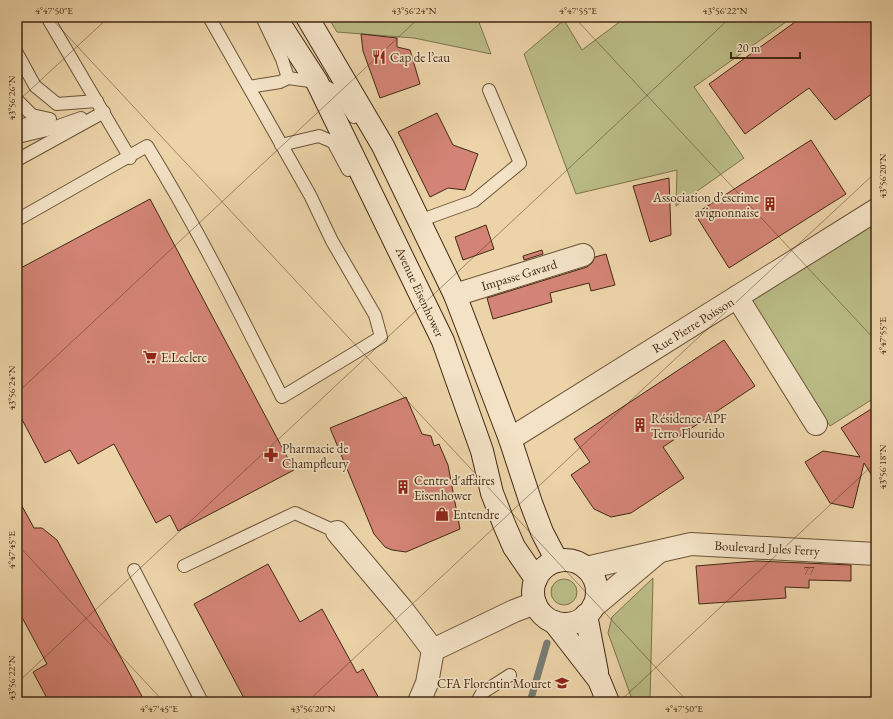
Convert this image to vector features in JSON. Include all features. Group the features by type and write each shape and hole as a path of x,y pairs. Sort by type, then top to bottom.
{"main road":[{"name":"Avenue Eisenhower","path":"275,17 317,82 390,229 443,341 482,451 492,493 504,524 514,547 536,579"},
{"path":"307,17 383,146 455,295 510,439 542,532 557,561"},
{"name":"Rue Pierre Poisson","path":"510,439 876,210"},
{"name":"Impasse Gavard","path":"455,295 583,255"},
{"path":"738,297 816,424"},
{"path":"337,532 397,603 433,650 427,682 420,702"},
{"name":"Boulevard Jules Ferry","path":"586,568 691,544 876,554"},
{"name":"Boulevard Jules Ferry","path":"590,611 659,552"},
{"path":"599,680 554,622 543,614 535,603 533,591 536,579 544,568 557,561 572,561 586,568 596,586 595,599 590,611 599,680 608,702"},
{"path":"433,650 514,611 535,603"},
{"path":"554,622 571,623 590,611"}],"lane":[{"path":"47,17 130,158"},
{"path":"17,220 130,158 147,146 182,203 233,296 282,397 381,337 375,315 332,241 310,195 209,17"},
{"path":"262,17 282,59 288,78"},
{"path":"17,53 35,86 57,104"},
{"path":"17,65 32,93 46,103 57,104 97,101"},
{"path":"249,87 280,82 288,78 317,82 338,92 359,124 383,146"},
{"path":"419,221 474,201 520,163 489,90"},
{"path":"17,100 32,115"},
{"path":"17,112 50,119 19,131"},
{"path":"17,160 104,112"},
{"path":"19,131 47,130 81,118"},
{"path":"281,145 319,136 333,142 374,217 390,229"},
{"path":"184,566 295,513 337,532"},
{"path":"134,570 202,702"},
{"path":"477,702 482,693 510,675"}],"green space":[{"path":"328,17 477,17 491,54 414,38 337,32"},
{"path":"626,17 793,17 694,87 744,158 676,206 677,170 576,194 524,54 564,20 582,50"},
{"path":"876,217 876,397 830,426 751,300"},
{"path":"653,578 650,702 633,702 608,633 612,617"},
{"path":"564,579 573,583 577,592 573,601 564,605 555,601 551,592 555,583"}],"building":[{"path":"802,17 876,17 876,91 835,120 809,88 745,134 709,84"},
{"path":"361,34 397,38 397,47 410,50 420,84 380,98 363,51"},
{"path":"437,113 453,145 478,154 465,190 448,188 430,197 398,132"},
{"name":"Association d’escrime avignonnaise","path":"811,140 846,194 729,268 695,214"},
{"path":"669,178 671,235 650,242 633,186"},
{"path":"150,199 294,470 178,531 170,515 156,523 114,444 78,464 70,450 45,463 17,410 17,270"},
{"path":"486,225 494,249 463,260 455,237"},
{"path":"542,250 543,254 524,260 523,256"},
{"path":"606,254 615,285 591,291 589,283 550,293 552,302 493,319 487,298 587,267 592,263 595,257"},
{"name":"Résidence APF Terro Flourido","path":"724,340 755,386 663,447 684,478 631,513 611,517 594,509 571,475 590,462 574,439"},
{"name":"Centre d'affaires Eisenhower","path":"406,397 422,434 431,436 434,446 439,444 448,465 460,529 406,552 392,550 385,547 374,534 330,428"},
{"path":"876,406 876,482 864,463 853,508 830,503 805,462 823,451 860,457 841,428"},
{"path":"17,497 34,528 42,528 57,540 145,702 49,702 33,672 47,664 17,608"},
{"path":"756,561 851,565 851,581 809,580 809,588 785,587 786,598 699,604 696,566"},
{"path":"268,564 300,622 322,609 357,673 363,669 381,702 246,702 194,604"}],"waterway":[{"path":"530,702 547,643"}],"place":[{"name":"Cap de l’eau","path":"379,57"},
{"name":"Association d’escrime avignonnaise","path":"770,204"},
{"name":"E.Leclerc","path":"150,357"},
{"name":"Résidence APF Terro Flourido","path":"640,425"},
{"name":"Pharmacie de Champfleury","path":"271,455"},
{"name":"Centre d'affaires Eisenhower","path":"403,487"},
{"name":"Entendre","path":"442,514"},
{"name":"CFA Florentin Mouret","path":"562,683"}]}
